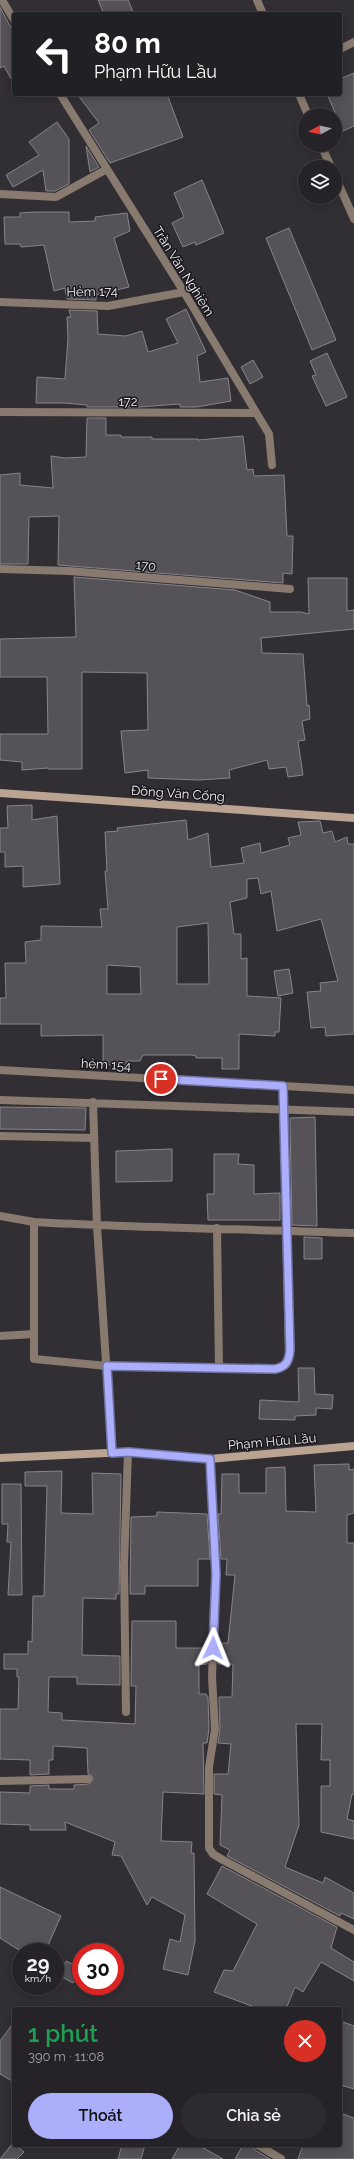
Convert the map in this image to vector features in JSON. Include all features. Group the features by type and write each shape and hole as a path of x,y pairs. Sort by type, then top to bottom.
{"street":[{"path":"2,0 12,17"},
{"path":"257,0 262,12"},
{"path":"342,48 354,42"},
{"name":"Trần Văn Nghiêm","path":"61,96 184,292 268,434 272,465"},
{"path":"300,96 305,108"},
{"path":"0,194 56,197 107,169"},
{"path":"342,192 354,219"},
{"name":"Hẻm 174","path":"0,302 108,306 184,292"},
{"name":"172","path":"0,412 256,413"},
{"name":"170","path":"0,569 69,571 290,589"},
{"name":"Đồng Văn Cống","path":"0,793 354,818"},
{"name":"hẻm 154","path":"0,1070 354,1090"},
{"path":"34,1222 34,1359 107,1366 275,1369 286,1365 289,1359 283,1086"},
{"path":"0,1100 284,1108 354,1112"},
{"path":"93,1102 97,1226 112,1453"},
{"path":"0,1136 93,1138"},
{"path":"0,1216 34,1222 97,1226 217,1228 354,1233"},
{"path":"217,1228 219,1368"},
{"path":"0,1336 34,1334"},
{"name":"Phạm Hữu Lầu","path":"0,1458 128,1452 210,1459 354,1446"},
{"path":"126,1712 124,1566 128,1452"},
{"path":"210,1459 216,1574 212,1677 215,1729 209,1766 209,1848 212,1854 354,1930"},
{"path":"0,1781 88,1779"},
{"path":"261,2147 281,2159"}],"building":[{"path":"98,0 128,0 133,12 103,12"},
{"path":"0,7 12,29 12,80 4,66 0,68"},
{"path":"354,73 354,126 343,131 342,108 333,108 328,96 342,96 342,78"},
{"path":"79,96 168,96 183,137 110,163 89,130 99,123"},
{"path":"57,122 69,139 69,184 55,191 46,191 43,170 13,187 6,175 39,155 29,142"},
{"path":"86,146 99,167 90,172"},
{"path":"202,180 224,233 196,245 195,242 183,247 172,223 184,217 174,193"},
{"path":"69,212 69,222 95,221 95,217 127,213 130,231 114,238 129,287 96,295 96,300 67,299 65,288 54,291 44,245 21,247 20,244 5,244 4,217 20,217 20,213"},
{"path":"289,228 336,340 312,350 266,238"},
{"path":"186,309 206,352 197,356 200,382 228,378 231,401 197,407 180,407 180,404 139,407 87,407 87,405 64,403 36,403 37,377 65,379 68,338 67,317 71,317 69,310 97,311 98,334 126,336 142,331 148,352 178,343 166,319"},
{"path":"327,353 347,397 326,406 312,376 316,375 310,361"},
{"path":"253,360 263,377 250,384 241,367"},
{"path":"87,418 106,418 106,435 121,435 121,437 152,437 152,439 198,440 243,436 247,470 253,469 254,476 284,475 287,536 293,536 292,574 283,573 283,583 58,565 59,516 29,517 28,564 0,564 0,475 20,473 20,485 53,488 51,456 65,458 86,457"},
{"path":"74,577 235,590 270,602 270,612 301,612 309,614 308,578 347,578 347,611 354,610 354,629 261,638 262,653 303,654 307,706 309,705 310,719 302,721 305,740 298,741 303,775 288,777 286,767 269,769 267,760 229,770 230,778 199,780 148,778 148,770 125,773 121,731 148,730 147,673 82,672 82,769 48,768 22,770 22,762 0,760 0,734 48,734 47,677 0,677 0,639 76,637"},
{"path":"32,805 32,820 57,816 60,884 23,887 23,866 5,867 5,852 0,852 0,828 8,828 7,806"},
{"path":"186,820 188,840 208,833 211,867 244,863 241,848 260,843 261,853 290,845 288,838 301,835 298,822 320,821 323,833 332,831 335,842 347,837 348,844 354,844 354,1034 326,1036 325,1027 311,1028 307,992 321,991 320,983 338,981 321,919 277,931 271,891 261,894 258,878 247,879 247,898 230,902 234,934 241,934 241,959 247,958 247,996 281,998 279,1032 275,1032 275,1036 239,1034 239,1069 222,1069 222,1058 196,1058 196,1056 192,1055 143,1055 140,1061 127,1061 127,1064 103,1065 103,1035 41,1036 41,1024 0,1024 0,998 6,998 5,963 26,963 25,942 41,940 41,926 102,927 100,909 108,909 105,871 107,871 105,832 118,831 117,828","holes":["208,923 209,984 177,984 177,927","107,965 140,967 141,994 107,994"]},
{"path":"289,969 293,993 278,996 274,971"},
{"path":"0,1107 86,1108 85,1130 0,1129"},
{"path":"315,1117 317,1226 292,1225 290,1118"},
{"path":"172,1149 172,1181 116,1182 116,1151"},
{"path":"214,1154 239,1154 238,1164 254,1165 254,1194 280,1193 280,1220 208,1220 207,1194 214,1194"},
{"path":"304,1237 322,1238 322,1259 304,1259"},
{"path":"298,1368 314,1368 315,1394 333,1395 332,1409 316,1408 316,1415 295,1416 295,1420 259,1419 260,1400 299,1402"},
{"path":"349,1464 349,1470 354,1469 354,1513 347,1515 347,1543 354,1543 354,1795 352,1794 347,1819 354,1821 354,1839 321,1832 321,1786 330,1786 330,1760 321,1760 322,1724 296,1724 299,1825 285,1867 323,1883 325,1877 354,1893 354,1919 341,1913 340,1916 227,1856 230,1850 220,1845 222,1795 214,1794 214,1774 228,1774 231,1744 218,1743 220,1729 219,1697 232,1697 233,1664 218,1664 220,1643 228,1643 235,1575 226,1575 227,1559 221,1559 218,1514 221,1514 222,1474 239,1474 239,1493 266,1493 266,1468 285,1467 286,1511 316,1512 314,1465"},
{"path":"62,1471 61,1513 93,1514 92,1473 121,1474 119,1594 116,1594 116,1599 83,1598 82,1655 120,1656 120,1685 77,1684 77,1677 49,1677 48,1712 62,1713 62,1720 135,1724 136,1686 131,1686 132,1621 176,1621 176,1648 208,1648 207,1664 199,1665 199,1694 206,1694 208,1697 209,1729 207,1743 203,1743 204,1794 163,1792 161,1841 192,1842 191,1853 194,1853 195,1941 188,1975 163,1969 170,1939 180,1942 185,1915 152,1897 147,1905 121,1856 112,1855 115,1842 65,1822 66,1830 30,1830 30,1825 0,1824 0,1792 30,1793 30,1786 49,1785 49,1789 74,1789 74,1785 89,1784 93,1779 92,1776 88,1774 87,1748 53,1746 53,1760 49,1760 49,1774 30,1775 30,1760 0,1759 0,1709 18,1709 19,1677 17,1677 17,1669 4,1669 4,1654 28,1654 28,1641 32,1642 33,1596 44,1596 47,1486 25,1486 25,1472"},
{"path":"2,1484 21,1484 22,1595 8,1595 11,1542 7,1542 8,1524 2,1524"},
{"path":"157,1512 207,1514 210,1559 198,1559 198,1586 145,1586 145,1594 130,1594 131,1517 157,1516"},
{"path":"222,1866 337,1927 331,1948 354,1962 354,1981 321,1962 303,1992 295,1987 287,2007 255,2007 214,1992 224,1970 233,1971 257,1924 207,1894"},
{"path":"0,1887 61,1916 49,1943 12,1943 12,1946 0,1938"},
{"path":"66,1961 72,1964 72,1982 64,1978 64,1964"},
{"path":"342,2022 354,2026 354,2089 342,2086"},
{"path":"12,2025 12,2081 0,2074 0,2041"},
{"path":"342,2114 354,2118 354,2159 298,2159 302,2147 342,2147"},
{"path":"12,2144 12,2147 18,2147 24,2152 17,2159 0,2159"},
{"path":"121,2147 144,2147 141,2159 118,2159"},
{"path":"179,2147 202,2147 223,2159 172,2159"},
{"path":"242,2147 253,2147 255,2150 270,2159 235,2159"}],"route":[{"path":"161,1079 283,1086 290,1350 289,1359 286,1365 275,1369 107,1366 112,1453 128,1452 210,1459 216,1574 213,1648"}]}
